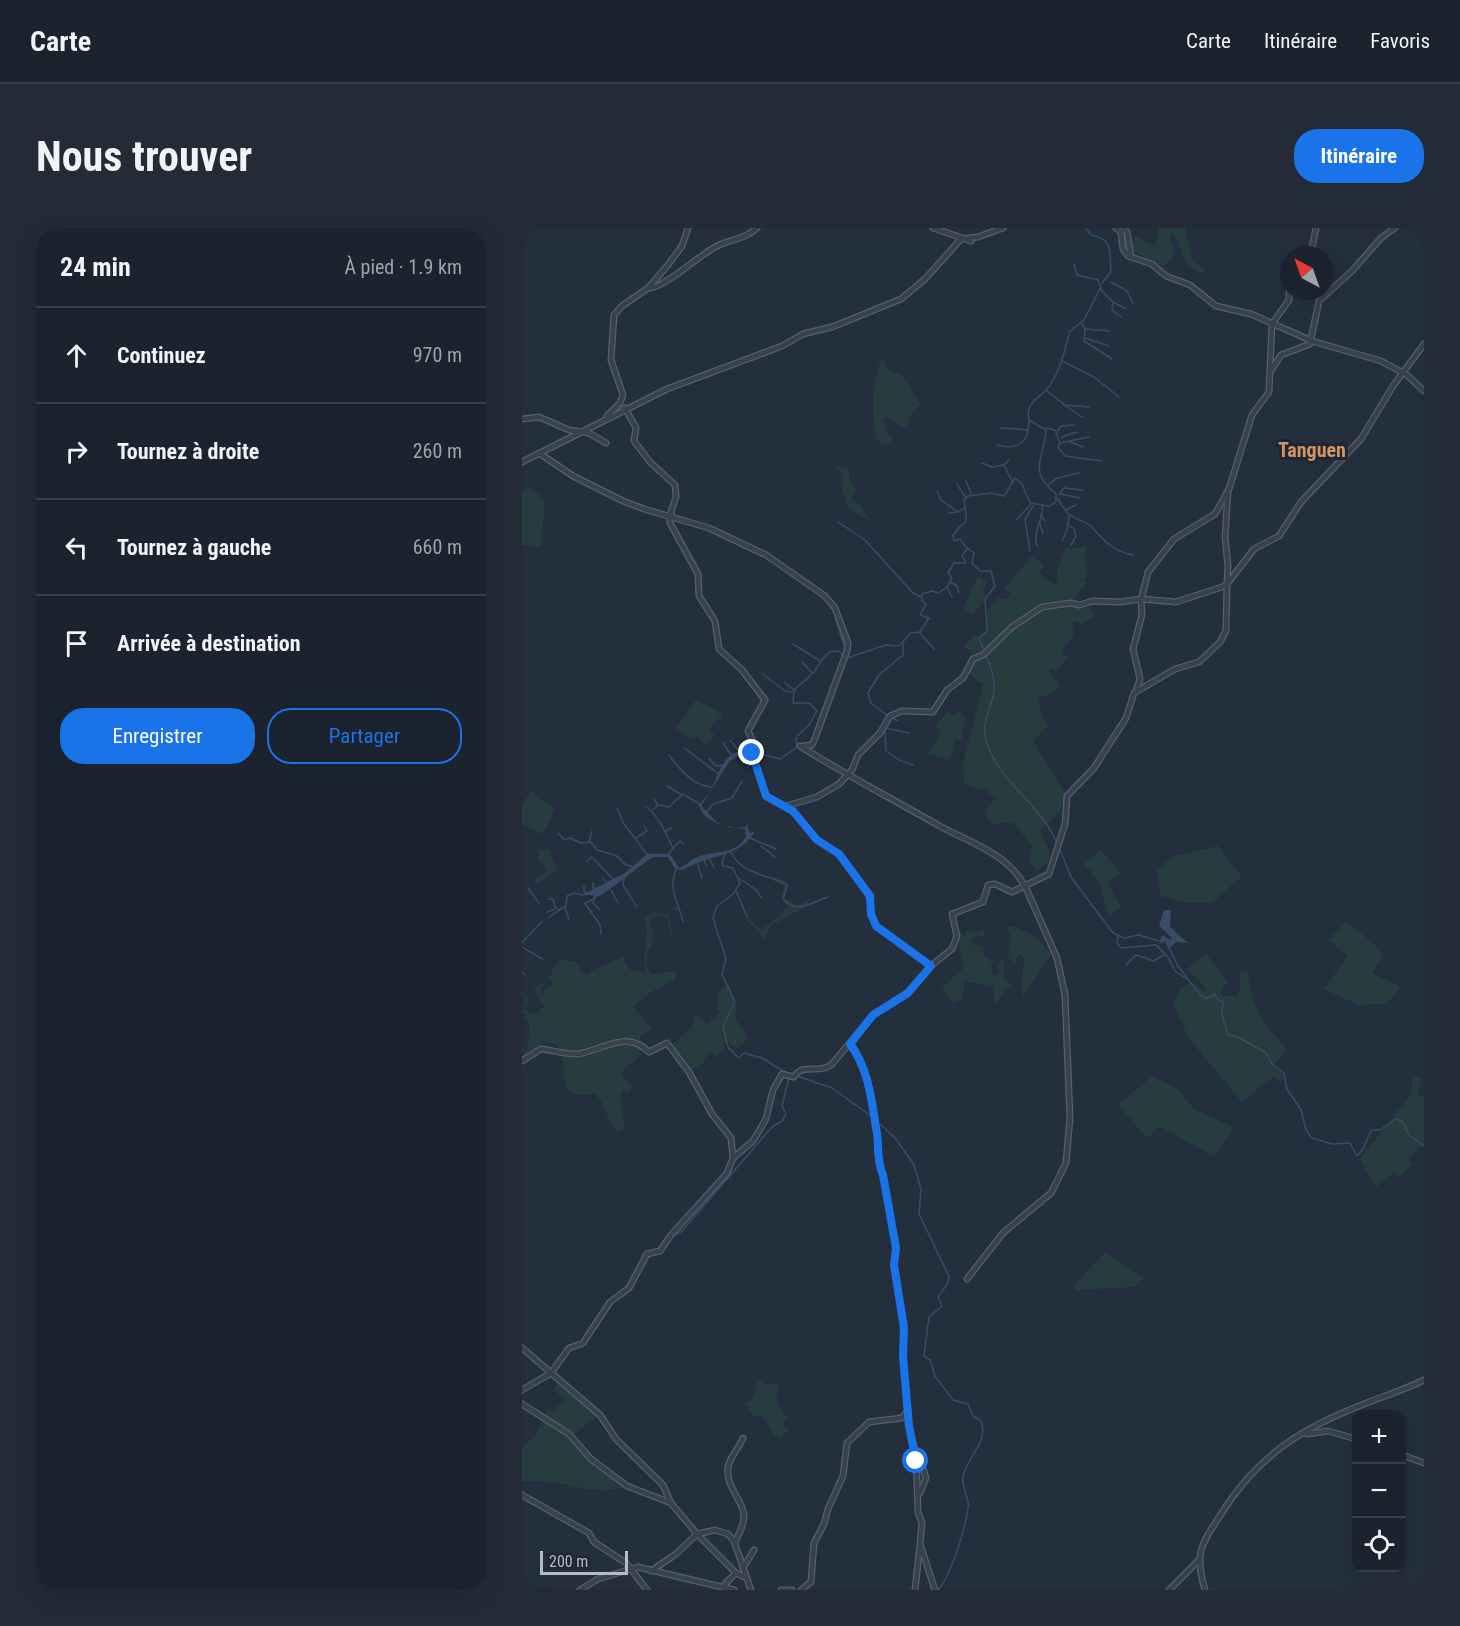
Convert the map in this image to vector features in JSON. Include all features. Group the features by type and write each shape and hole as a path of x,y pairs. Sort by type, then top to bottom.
{"street":[{"path":"603,420 622,399 611,360 614,315 622,306 648,288 682,246 688,228"},
{"path":"648,288 660,285 687,264 707,255 717,245 737,241 757,228"},
{"path":"933,228 970,241"},
{"path":"522,462 625,408 667,389 782,346 803,334 825,329 901,299 925,279 961,238 978,237 1003,228"},
{"path":"1116,228 1122,236 1123,249 1131,257 1152,264 1166,276 1190,285 1216,306 1251,314 1271,325 1312,341 1381,361 1402,372 1424,391"},
{"path":"1124,228 1127,232 1131,257"},
{"path":"1312,246 1316,228"},
{"path":"1272,371 1281,355 1306,347 1312,341 1315,312 1319,301 1352,271 1374,245 1395,228"},
{"path":"522,1390 551,1373 569,1348 583,1344 610,1302 629,1288 647,1254 663,1248 671,1235 727,1173 733,1158 751,1143 766,1119 773,1090 782,1074 794,1077 798,1071 808,1067 813,1070 827,1068 873,1015 908,993 931,966 952,949 955,944 956,928 952,914 983,902 986,887 991,883 1012,892 1049,874 1063,836 1067,796 1094,768 1126,718 1130,699 1140,679 1133,649 1142,615 1141,599 1145,579 1174,539 1215,514 1228,491 1252,416 1269,392 1272,371 1271,325 1288,300"},
{"path":"786,806 829,792 848,775 858,755 880,733 888,717 902,711 933,712 947,690 963,678 973,659 982,656 1012,627 1042,607 1070,603 1079,605 1093,601 1120,602 1141,599 1180,602 1227,584 1254,549 1279,536 1301,502 1361,439 1402,372 1424,344"},
{"path":"625,408 636,428 633,439 650,462 675,485 676,497 670,523 698,574 699,596 715,621 719,649 742,670 765,700 748,731 754,743 751,750 766,796 793,811 817,840 835,851 850,868 870,896 871,914 876,926 931,966"},
{"path":"522,419 538,417 562,428 581,431 606,443"},
{"path":"539,453 573,476 623,501 709,528 766,555 825,596 835,608 848,644 847,651 814,741 807,746 800,746 951,832 987,848 1020,877 1025,886 1057,958 1065,995 1070,1118 1066,1163 1052,1193 1003,1233 967,1279"},
{"path":"1137,688 1175,669 1199,662 1220,642 1226,631 1228,566 1225,536 1228,491"},
{"path":"522,1061 541,1049 576,1054 622,1041 638,1044 649,1052 667,1042 689,1072 712,1114 730,1138 733,1158"},
{"path":"850,1044 860,1057 866,1073 877,1134 878,1165 883,1175 896,1248 894,1265 904,1328 903,1356 916,1461 918,1512 922,1523 915,1590"},
{"path":"522,1348 602,1417 615,1438 664,1487 671,1503 697,1534 736,1573 747,1578"},
{"path":"1205,1590 1198,1561 1200,1550 1212,1527 1246,1476 1276,1449 1338,1414 1424,1380"},
{"path":"522,1404 569,1434 591,1459 627,1486 671,1503"},
{"path":"801,1590 811,1582 814,1543 843,1476 847,1443 869,1422 902,1418 908,1410"},
{"path":"1303,1434 1328,1431 1352,1438"},
{"path":"735,1543 742,1530 744,1516 734,1495 728,1471 730,1460 743,1438"},
{"path":"1406,1457 1424,1463"},
{"path":"916,1461 926,1478 919,1495"},
{"path":"522,1495 589,1533 594,1542 631,1568 647,1590"},
{"path":"651,1570 676,1554 697,1534 715,1530 728,1534 735,1543 751,1590"},
{"path":"920,1544 935,1590"},
{"path":"725,1589 754,1550"},
{"path":"1169,1590 1198,1561"},
{"path":"580,1590 598,1579 631,1568 651,1570 668,1576 734,1590"},
{"path":"781,1590 792,1590"}],"green space":[{"path":"1158,228 1185,228 1193,260 1207,270 1202,273 1187,263 1171,232 1170,243 1175,247 1172,260 1164,266 1130,250 1135,237 1156,246"},
{"path":"882,359 885,359 889,370 906,380 920,404 912,413 907,427 902,428 887,417 884,419 886,429 893,439 889,444 883,445 876,439 873,409 875,378"},
{"path":"834,465 849,469 849,477 856,490 851,499 859,504 870,521 849,509 842,488 842,474"},
{"path":"529,486 545,501 541,547 522,545 522,491"},
{"path":"1088,547 1084,555 1088,574 1083,581 1086,583 1074,599 1087,605 1095,616 1082,624 1076,620 1072,624 1074,634 1062,651 1067,658 1057,671 1052,668 1049,671 1061,686 1038,699 1042,717 1049,726 1033,741 1065,793 1060,812 1040,830 1052,858 1036,872 1029,859 1032,846 1013,821 993,825 987,818 985,809 996,799 987,791 964,784 963,762 983,684 965,671 971,653 964,645 975,634 979,638 987,631 987,611 998,598 1008,599 1011,594 1004,588 1033,555 1044,565 1039,573 1053,584 1058,582 1057,572 1065,548"},
{"path":"978,576 987,583 982,592 986,598 973,615 963,608"},
{"path":"696,700 723,714 709,729 715,736 705,745 696,735 691,739 676,728"},
{"path":"960,711 965,721 964,729 961,741 955,740 950,760 927,754 941,733 935,725 948,712 953,716"},
{"path":"531,790 555,809 543,834 522,825 522,807"},
{"path":"1218,846 1242,877 1211,903 1182,902 1161,896 1157,871 1173,856"},
{"path":"546,849 550,851 557,869 540,883 535,883 533,880 548,871 538,860 539,851"},
{"path":"1101,850 1120,873 1108,882 1121,908 1108,916 1100,884 1084,863"},
{"path":"766,876 779,878 789,884 785,898 797,905 807,901 810,905 771,925 765,939 747,921 747,917 762,930 788,907 781,898 785,886"},
{"path":"668,912 674,945 666,916 649,919 653,936 646,959 648,968 651,974 676,971 675,980 648,994 633,1007 652,1028 640,1037 647,1049 621,1073 633,1088 627,1093 622,1090 624,1125 623,1130 618,1132 602,1102 595,1094 573,1094 569,1089 560,1051 556,1044 541,1043 541,1049 522,1062 522,1055 527,1050 529,1030 528,1021 522,1011 525,1002 522,990 528,1001 524,1007 530,1014 537,1014 544,1006 534,989 542,983 544,985 539,989 543,994 547,988 554,985 549,979 555,965 562,959 577,962 581,972 588,975 592,970 623,957 629,969 646,973 644,958 647,925 645,917 654,913"},
{"path":"1346,921 1372,942 1383,955 1372,973 1400,987 1387,1004 1359,1005 1324,989 1348,956 1329,940"},
{"path":"1006,926 1019,928 1032,935 1051,955 1023,996 1021,990 1024,959 1019,954 1015,963 1008,958 1010,937"},
{"path":"984,929 984,936 977,936 970,941 973,945 985,947 982,952 986,958 991,959 993,976 999,973 998,965 1004,958 1004,979 1012,986 1006,989 995,1004 993,987 965,981 962,1000 952,1003 942,988 964,967 956,933 961,932 964,937 967,930 973,933"},
{"path":"1206,954 1228,982 1220,992 1223,996 1237,997 1240,987 1239,973 1247,971 1253,1000 1265,1024 1287,1049 1273,1066 1286,1077 1280,1081 1274,1076 1242,1102 1188,1037 1173,1003 1182,986 1196,983 1203,992 1207,989 1187,969"},
{"path":"728,983 736,1005 736,1020 749,1038 736,1049 728,1041 724,1044 725,1049 715,1056 712,1051 704,1062 689,1072 670,1046 691,1029 695,1013 707,1024 720,1012 716,1006 719,992"},
{"path":"1152,1076 1179,1090 1194,1109 1233,1127 1214,1157 1161,1127 1147,1138 1118,1105"},
{"path":"1413,1077 1421,1079 1418,1094 1424,1097 1424,1146 1422,1145 1408,1159 1412,1165 1398,1178 1393,1173 1376,1187 1360,1159 1411,1094"},
{"path":"1106,1252 1144,1278 1135,1287 1075,1290 1075,1284"},
{"path":"762,1379 768,1385 776,1383 779,1386 776,1399 787,1418 783,1424 789,1430 780,1438 775,1436 762,1416 754,1417 746,1404 754,1396 757,1380"},
{"path":"558,1380 599,1415 571,1436 581,1449 627,1486 597,1490 556,1483 522,1481 522,1447 537,1433 547,1410 553,1411 565,1400 555,1390"}],"water":[{"path":"750,750 750,754 740,754 729,762 710,792 724,762 734,753"},
{"path":"710,792 701,806 718,823 706,816 699,805"},
{"path":"747,824 750,833 755,831 741,847 732,851 683,870 675,869 668,857 653,857 592,900 594,895 582,895 625,873 647,854 670,854 679,868 695,858 736,847 746,837 745,829 736,828 746,827"},
{"path":"1164,910 1171,910 1170,927 1188,943 1176,942 1170,948 1166,941 1159,944 1162,935 1170,940 1172,938 1159,926"}],"waterway":[{"path":"1086,228 1091,235 1104,240 1109,247 1111,271 1102,283"},
{"path":"965,546 960,539 954,541 953,536 966,521 964,501 968,496 991,493 1004,496 1015,478 1022,484 1030,503 1049,506 1056,502 1056,494 1042,478 1039,464 1046,430 1029,420 1028,414 1031,404 1054,379 1070,331 1084,320 1101,287 1098,280 1077,275 1074,264"},
{"path":"1111,282 1127,291 1133,304"},
{"path":"1100,289 1113,302 1112,310 1121,317"},
{"path":"1113,302 1126,309"},
{"path":"1082,324 1085,329 1084,341 1112,359"},
{"path":"1085,329 1110,331"},
{"path":"1085,338 1109,346"},
{"path":"1062,361 1094,377 1119,397"},
{"path":"1047,391 1065,405 1089,407"},
{"path":"1063,404 1082,417"},
{"path":"1001,428 1028,430 1029,421"},
{"path":"1057,432 1061,426 1074,425"},
{"path":"1046,428 1055,430 1060,443 1089,437"},
{"path":"997,445 1007,447 1017,445 1027,436 1028,430"},
{"path":"1061,437 1077,432"},
{"path":"1070,442 1083,447"},
{"path":"1060,443 1058,447 1065,456 1102,461"},
{"path":"1004,465 1009,460"},
{"path":"982,463 992,467 1004,465 1012,481"},
{"path":"1047,486 1057,478 1079,473"},
{"path":"966,481 972,496"},
{"path":"957,484 966,498"},
{"path":"1059,495 1064,488 1083,490"},
{"path":"937,491 941,500 958,512 964,508"},
{"path":"1061,494 1080,498"},
{"path":"1058,499 1070,515 1089,524 1110,545 1121,552 1134,555"},
{"path":"1016,520 1031,504"},
{"path":"1037,546 1036,535 1042,514 1042,504"},
{"path":"1066,510 1076,505"},
{"path":"1030,551 1025,519 1033,506"},
{"path":"948,513 958,512"},
{"path":"1041,515 1045,521"},
{"path":"1062,541 1067,530 1069,516"},
{"path":"838,522 865,540 913,593 921,597"},
{"path":"1040,524 1043,534"},
{"path":"1070,526 1074,529 1076,536 1071,545"},
{"path":"966,547 974,553 972,563 980,571 991,571 995,586 985,599 987,631 979,638 984,650"},
{"path":"847,658 886,645 899,646 911,633 920,632 929,618 920,615 926,604 922,601 922,594 931,591 939,593 947,587 952,578 948,573 954,563 966,563 962,556 967,549"},
{"path":"950,582 957,586 959,593"},
{"path":"947,587 952,597"},
{"path":"835,613 845,649 843,650"},
{"path":"920,633 934,649"},
{"path":"793,644 820,661"},
{"path":"887,715 871,703 868,693 879,675 903,655 903,644"},
{"path":"754,752 780,759 797,747 796,737 809,725 817,711 809,703 793,703 794,690 814,672 830,652 839,651 843,656"},
{"path":"986,655 994,686 985,727 986,740 1000,768 1050,829 1057,843"},
{"path":"802,662 812,673"},
{"path":"763,674 785,691 792,692"},
{"path":"785,683 794,690"},
{"path":"891,717 898,721"},
{"path":"886,728 909,733"},
{"path":"885,729 886,751 899,760 913,765"},
{"path":"730,740 739,751"},
{"path":"723,743 731,755"},
{"path":"684,748 719,774"},
{"path":"750,754 754,766"},
{"path":"669,755 693,780 712,787"},
{"path":"709,759 716,766 723,765"},
{"path":"747,768 752,763"},
{"path":"706,813 713,804 732,798 742,781"},
{"path":"667,786 682,795"},
{"path":"653,810 658,805 669,807 683,794 701,805"},
{"path":"654,799 658,805"},
{"path":"645,806 658,819 664,830 673,848 669,853"},
{"path":"617,808 624,824 647,854"},
{"path":"636,838 647,831 644,825"},
{"path":"665,831 672,828"},
{"path":"589,841 592,831"},
{"path":"559,834 565,840 571,838 580,843 591,842 597,850 617,856 626,865 632,866"},
{"path":"750,838 776,849"},
{"path":"673,848 680,841 683,844"},
{"path":"761,846 775,857"},
{"path":"1059,847 1071,877 1113,933 1124,938 1139,935 1159,941"},
{"path":"731,852 736,860 749,870 787,885 783,899 788,904 799,907 828,897"},
{"path":"725,854 723,866 733,868 740,883 733,894 717,906 713,918 726,959 722,974 735,1002 723,1026 728,1047 739,1058 744,1053 762,1058 788,1074"},
{"path":"587,861 592,857 613,879"},
{"path":"704,858 706,866"},
{"path":"709,858 714,868"},
{"path":"696,860 702,878"},
{"path":"677,868 673,888 683,921"},
{"path":"624,878 623,885 637,907"},
{"path":"739,878 756,890 761,897"},
{"path":"603,879 608,883"},
{"path":"593,883 593,888 600,889"},
{"path":"584,886 584,892 589,893"},
{"path":"528,888 539,903"},
{"path":"611,890 618,903"},
{"path":"736,891 747,917"},
{"path":"548,899 553,899 555,907 559,910 566,906 567,896 574,893 583,895"},
{"path":"594,898 593,903 600,910"},
{"path":"592,900 585,903 600,925 601,934"},
{"path":"565,907 569,920"},
{"path":"547,912 555,909"},
{"path":"548,918 559,910"},
{"path":"522,943 542,921"},
{"path":"1118,936 1117,943 1121,948 1156,945 1168,957 1175,971 1187,979"},
{"path":"1166,942 1178,966 1201,996 1207,998 1215,994 1217,999 1223,1002 1222,1015 1228,1035 1238,1037 1266,1053 1272,1064 1284,1073 1287,1089 1301,1110 1306,1130 1312,1138 1332,1144 1350,1143 1357,1156 1363,1149 1371,1130 1380,1130 1396,1119 1403,1122 1409,1135 1424,1146"},
{"path":"522,947 542,959"},
{"path":"1126,965 1136,955 1154,961 1165,954"},
{"path":"522,972 525,975"},
{"path":"797,1076 832,1088 871,1116"},
{"path":"674,1235 681,1232 772,1127 782,1121 786,1114 782,1106 789,1078"},
{"path":"877,1121 896,1139 914,1165 921,1189 919,1214 949,1276 948,1283 938,1297 942,1306 929,1317 924,1356 930,1360 935,1376 953,1400 968,1404 973,1416 981,1421 983,1429 980,1443 963,1477 968,1504 961,1539 948,1574 938,1590"}],"district":[{"name":"Tanguen","path":"1312,450"}],"route":[{"path":"752,753 766,796 771,801 793,811 817,840 839,854 870,896 871,914 876,926 893,935 916,957 931,966 908,993 873,1015 850,1044 860,1057 866,1073 877,1134 878,1165 883,1175 896,1248 894,1265 904,1328 902,1342 909,1426 916,1461"}]}
